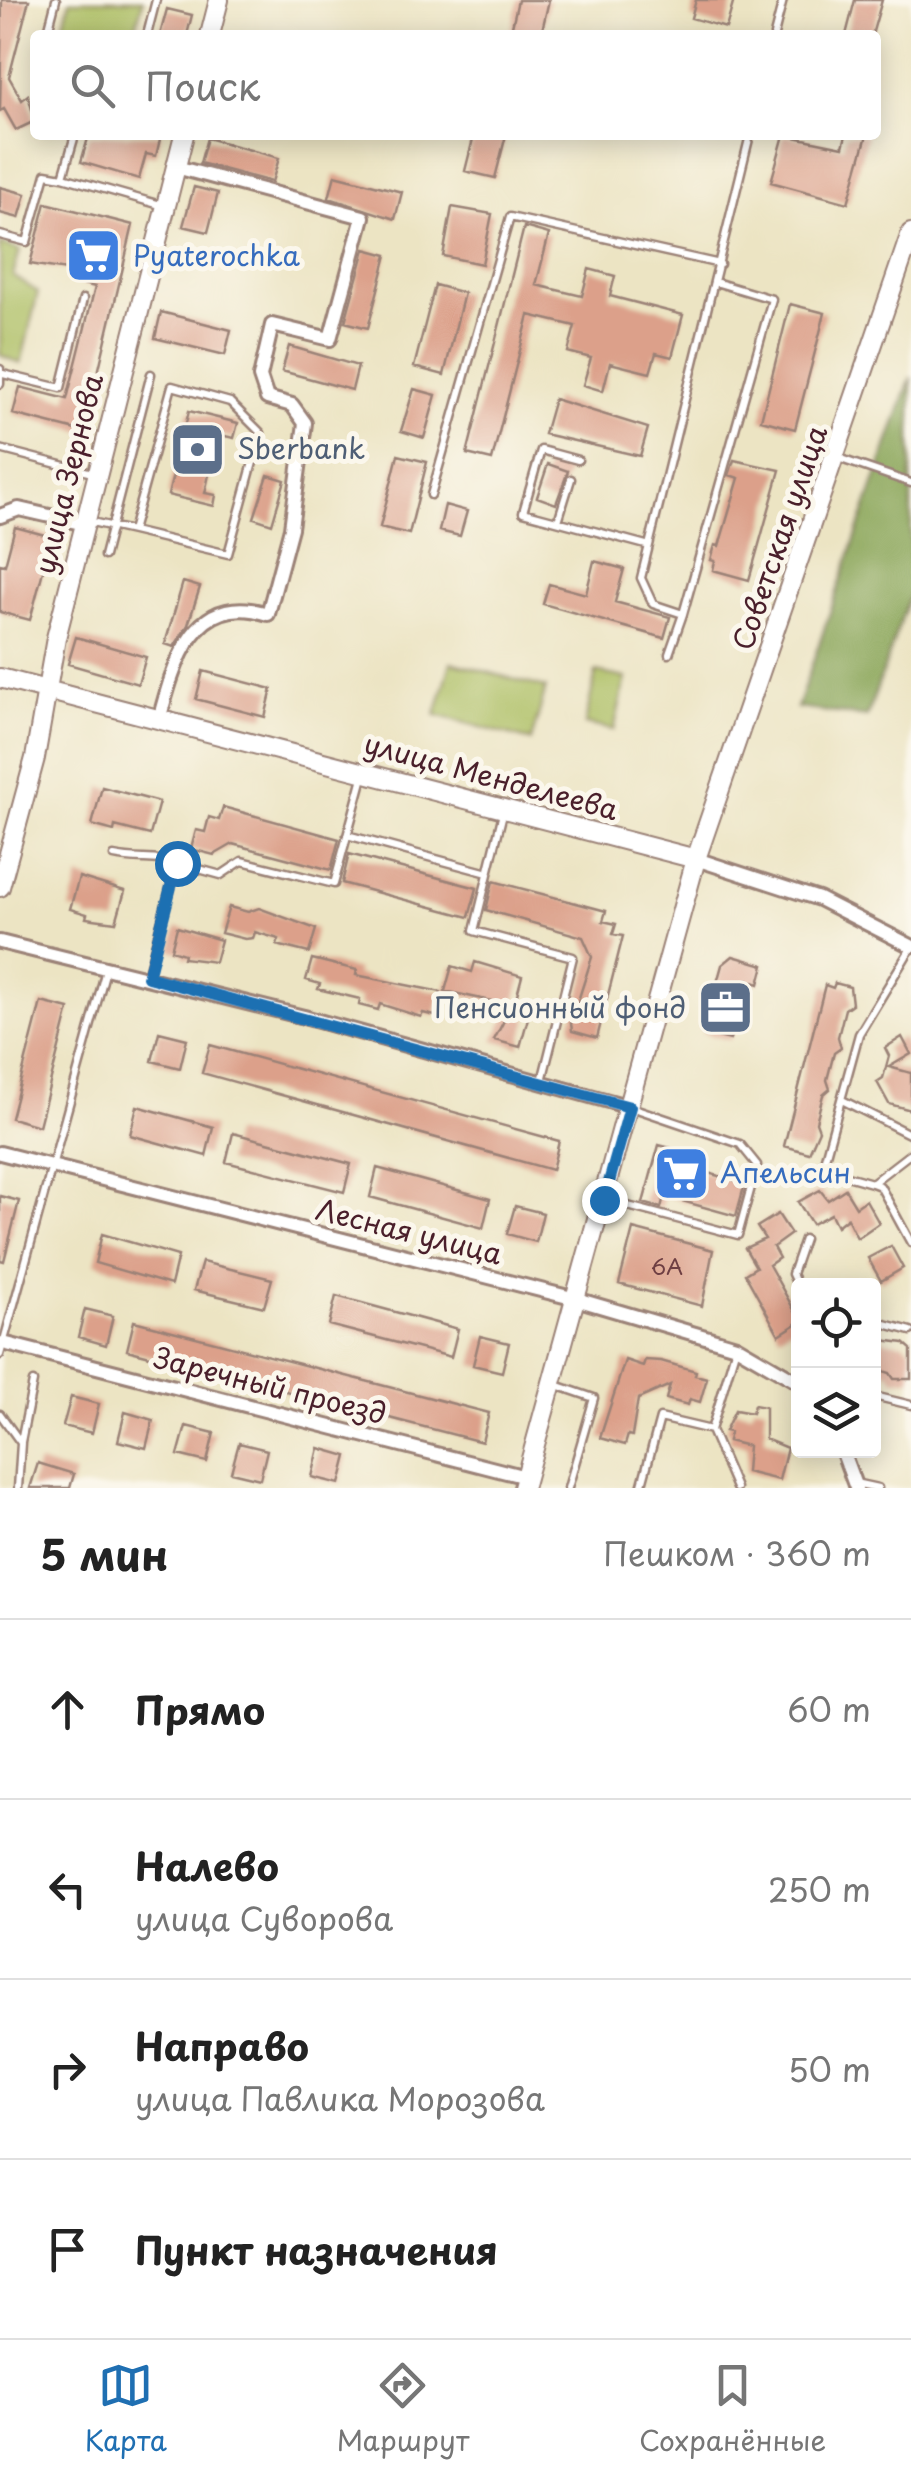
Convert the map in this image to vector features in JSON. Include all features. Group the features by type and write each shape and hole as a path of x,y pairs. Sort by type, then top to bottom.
{"street":[{"path":"211,30 218,0"},
{"name":"улица Зернова","path":"0,887 35,758 86,522 183,140"},
{"path":"159,720 178,650 216,614 246,607 268,614 291,528 305,423 292,405 267,398 260,377 272,325 330,339 364,217 176,166"},
{"name":"Советская улица","path":"524,1482 696,860 837,458 911,232"},
{"path":"0,516 20,509 86,522"},
{"name":"улица Менделеева","path":"0,678 696,860 819,899 911,947"},
{"path":"0,942 148,977 630,1107"},
{"name":"Лесная улица","path":"0,1154 576,1299 736,1346 791,1378"},
{"name":"Заречный проезд","path":"2,1349 524,1482"},
{"path":"845,1458 856,1485"}],"lane":[{"path":"47,30 56,0"},
{"path":"148,30 156,0"},
{"path":"775,30 782,0"},
{"path":"63,178 74,140"},
{"path":"684,614 653,604 644,592 641,578 646,545 749,140"},
{"path":"0,235 27,242 46,174 166,206"},
{"path":"431,495 510,217 720,264"},
{"path":"668,654 684,614 772,299 715,282"},
{"path":"0,384 1,371 61,388 83,299"},
{"path":"104,556 151,374"},
{"path":"86,522 228,554 261,433 230,402 172,386 132,531"},
{"path":"0,448 98,474"},
{"path":"578,460 541,450 522,512 646,545"},
{"path":"837,458 911,483"},
{"path":"558,521 570,479"},
{"path":"114,856 134,860 146,855 221,875 242,861 334,884 364,772"},
{"path":"504,808 474,931 573,957 542,1082"},
{"path":"347,835 488,874"},
{"path":"148,977 177,863"},
{"path":"911,947 859,1034 822,1169 880,1186 911,1243"},
{"path":"2,1349 106,966"},
{"path":"842,1100 911,1135"},
{"path":"604,1200 738,1236 757,1166 740,1144 630,1107"},
{"path":"872,1183 911,1153"},
{"path":"794,1278 804,1239"},
{"path":"881,1323 911,1332"},
{"path":"736,1346 712,1430 736,1488"},
{"path":"18,1488 21,1443 33,1382"},
{"path":"552,1384 594,1398 568,1488"},
{"path":"881,1398 911,1405"},
{"path":"0,1414 21,1443"},
{"path":"641,1488 660,1418 712,1430"},
{"path":"856,1485 878,1488"}],"green space":[{"path":"70,0 143,0 135,30 62,30"},
{"path":"0,244 20,250 13,276 38,292 21,364 0,355"},
{"path":"911,377 911,591 867,717 797,708"},
{"path":"451,662 546,688 531,741 436,715"},
{"path":"596,672 626,678 614,730 585,724"}],"building":[{"path":"2,0 29,0 9,77 22,100 28,95 30,123 16,130 4,109 0,111"},
{"path":"518,0 549,0 542,30 511,30"},
{"path":"696,0 734,0 726,28 691,18"},
{"path":"855,0 882,0 873,30 847,30"},
{"path":"167,9 192,15 188,30 161,30"},
{"path":"88,140 160,140 156,156 146,154 139,179 81,162"},
{"path":"206,140 279,158 272,182 200,163"},
{"path":"473,140 505,140 495,178 465,171"},
{"path":"783,140 843,147 845,140 866,140 848,203 771,182"},
{"path":"335,175 402,192 395,219 329,198"},
{"path":"0,187 26,194 19,218 0,213"},
{"path":"194,187 218,193 208,232 183,226"},
{"path":"46,203 133,225 84,432 13,414 20,387 67,399 95,287 76,282 79,272 30,264"},
{"path":"452,207 492,214 482,264 443,256"},
{"path":"524,227 549,234 536,285 582,296 589,269 615,276 610,296 683,315 672,357 656,353 650,373 610,363 603,391 583,385 591,358 568,352 575,326 529,315 492,460 467,454"},
{"path":"365,249 387,255 368,328 345,322"},
{"path":"435,285 464,293 444,375 414,367"},
{"path":"790,304 825,313 795,429 761,420"},
{"path":"161,312 231,330 225,355 155,338"},
{"path":"289,346 358,366 352,390 282,371"},
{"path":"414,389 436,395 424,438 401,431"},
{"path":"554,399 648,428 640,456 544,434"},
{"name":"Sberbank","path":"189,411 238,423 234,438 220,435 214,460 221,462 219,472 210,470 205,493 216,495 214,506 168,495"},
{"path":"398,455 427,462 409,534 380,527"},
{"path":"734,460 780,470 749,580 713,570 715,561 711,560 715,545 719,546 739,478 729,475"},
{"path":"548,464 568,471 556,504 537,497"},
{"path":"268,475 285,480 272,524 254,518"},
{"path":"445,505 467,511 460,536 439,531"},
{"path":"15,527 52,537 30,620 0,612 0,564 5,565"},
{"path":"594,561 624,569 615,602 670,617 664,638 543,604 549,584 586,594"},
{"path":"183,582 200,587 188,625 174,647 165,644"},
{"path":"76,637 146,657 138,684 68,664"},
{"path":"203,671 272,689 265,717 196,699"},
{"path":"102,787 159,802 150,835 92,825"},
{"path":"223,807 339,839 331,870 233,844 214,855 191,849 196,830 205,832 209,817 219,820"},
{"path":"349,854 477,888 469,917 342,883"},
{"path":"79,877 125,891 116,922 86,918 87,914 70,909"},
{"path":"493,881 606,911 603,921 616,924 613,934 623,936 597,1038 572,1031 571,1023 592,957 583,937 486,910"},
{"path":"229,907 248,912 259,908 316,929 309,953 277,945 279,939 255,932 253,938 245,939 221,933"},
{"path":"177,927 221,940 215,962 183,958 184,954 171,950"},
{"name":"Пенсионный фонд","path":"733,956 764,965 759,984 747,980 730,1040 703,1033 722,965"},
{"path":"312,959 357,970 356,975 441,992 435,1016 423,1013 421,1017 380,1004 378,1010 359,1005 360,999 318,989 320,984 306,980"},
{"path":"475,962 522,976 514,1006 445,991 452,966 472,972"},
{"path":"835,983 850,987 852,1004 845,1009 838,1037 841,1048 834,1053 827,1080 830,1089 823,1095 816,1122 819,1130 809,1153 784,1146 825,985 833,988"},
{"path":"41,1002 69,1009 39,1126 11,1118"},
{"path":"508,1013 528,1018 520,1047 494,1040"},
{"path":"159,1032 187,1039 180,1068 152,1061"},
{"path":"902,1037 911,1054 889,1067 911,1073 911,1110 889,1104 877,1082 883,1078 889,1056 885,1048"},
{"path":"210,1045 559,1141 552,1170 202,1073"},
{"path":"137,1106 213,1127 206,1156 130,1135"},
{"path":"233,1133 351,1164 344,1192 226,1162"},
{"name":"Апельсин","path":"659,1145 678,1150 674,1164 745,1183 736,1216 664,1196 661,1208 643,1203"},
{"path":"377,1168 490,1199 483,1228 370,1197"},
{"path":"845,1189 856,1207 866,1200 879,1223 857,1238 847,1218 837,1226 831,1214 812,1224 798,1202 820,1190 828,1200"},
{"path":"0,1196 19,1201 4,1261 0,1260"},
{"path":"515,1206 543,1213 536,1242 507,1234"},
{"path":"778,1214 791,1234 773,1247 779,1258 769,1265 791,1304 791,1327 779,1335 745,1274 756,1267 745,1248 765,1239 757,1227"},
{"path":"633,1229 713,1250 702,1306 619,1284"},
{"path":"102,1234 178,1256 171,1285 95,1263"},
{"path":"891,1246 903,1268 881,1281 868,1258"},
{"path":"202,1262 272,1279 264,1307 194,1290"},
{"path":"336,1296 458,1329 451,1357 329,1325"},
{"path":"85,1309 113,1316 106,1345 78,1337"},
{"path":"134,1321 489,1413 482,1442 127,1350"},
{"path":"480,1336 509,1343 502,1372 473,1365"},
{"path":"881,1340 904,1343 911,1349 911,1379 894,1379 881,1370"},
{"path":"625,1360 643,1366 645,1360 661,1361 696,1371 695,1375 707,1378 700,1402 690,1399 688,1405 666,1399 670,1385 638,1399 632,1436 628,1435 625,1445 600,1438"},
{"path":"71,1397 99,1404 92,1433 63,1426"},
{"path":"754,1405 765,1407 765,1439 787,1448 779,1480 746,1472 748,1446 728,1441 730,1432 725,1431 735,1410 752,1413"},
{"path":"125,1412 153,1420 146,1448 118,1441"},
{"path":"186,1426 214,1433 207,1462 178,1455"},
{"path":"239,1443 267,1450 260,1479 231,1472"},
{"path":"319,1448 347,1456 340,1484 312,1477"},
{"path":"38,1463 74,1474 70,1488 30,1488"}],"place":[{"name":"Pyaterochka","path":"94,256"},
{"name":"Sberbank","path":"198,449"},
{"name":"Пенсионный фонд","path":"725,1008"},
{"name":"Апельсин","path":"681,1173"}],"route":[{"path":"177,863 148,977 630,1107 604,1200"}]}
